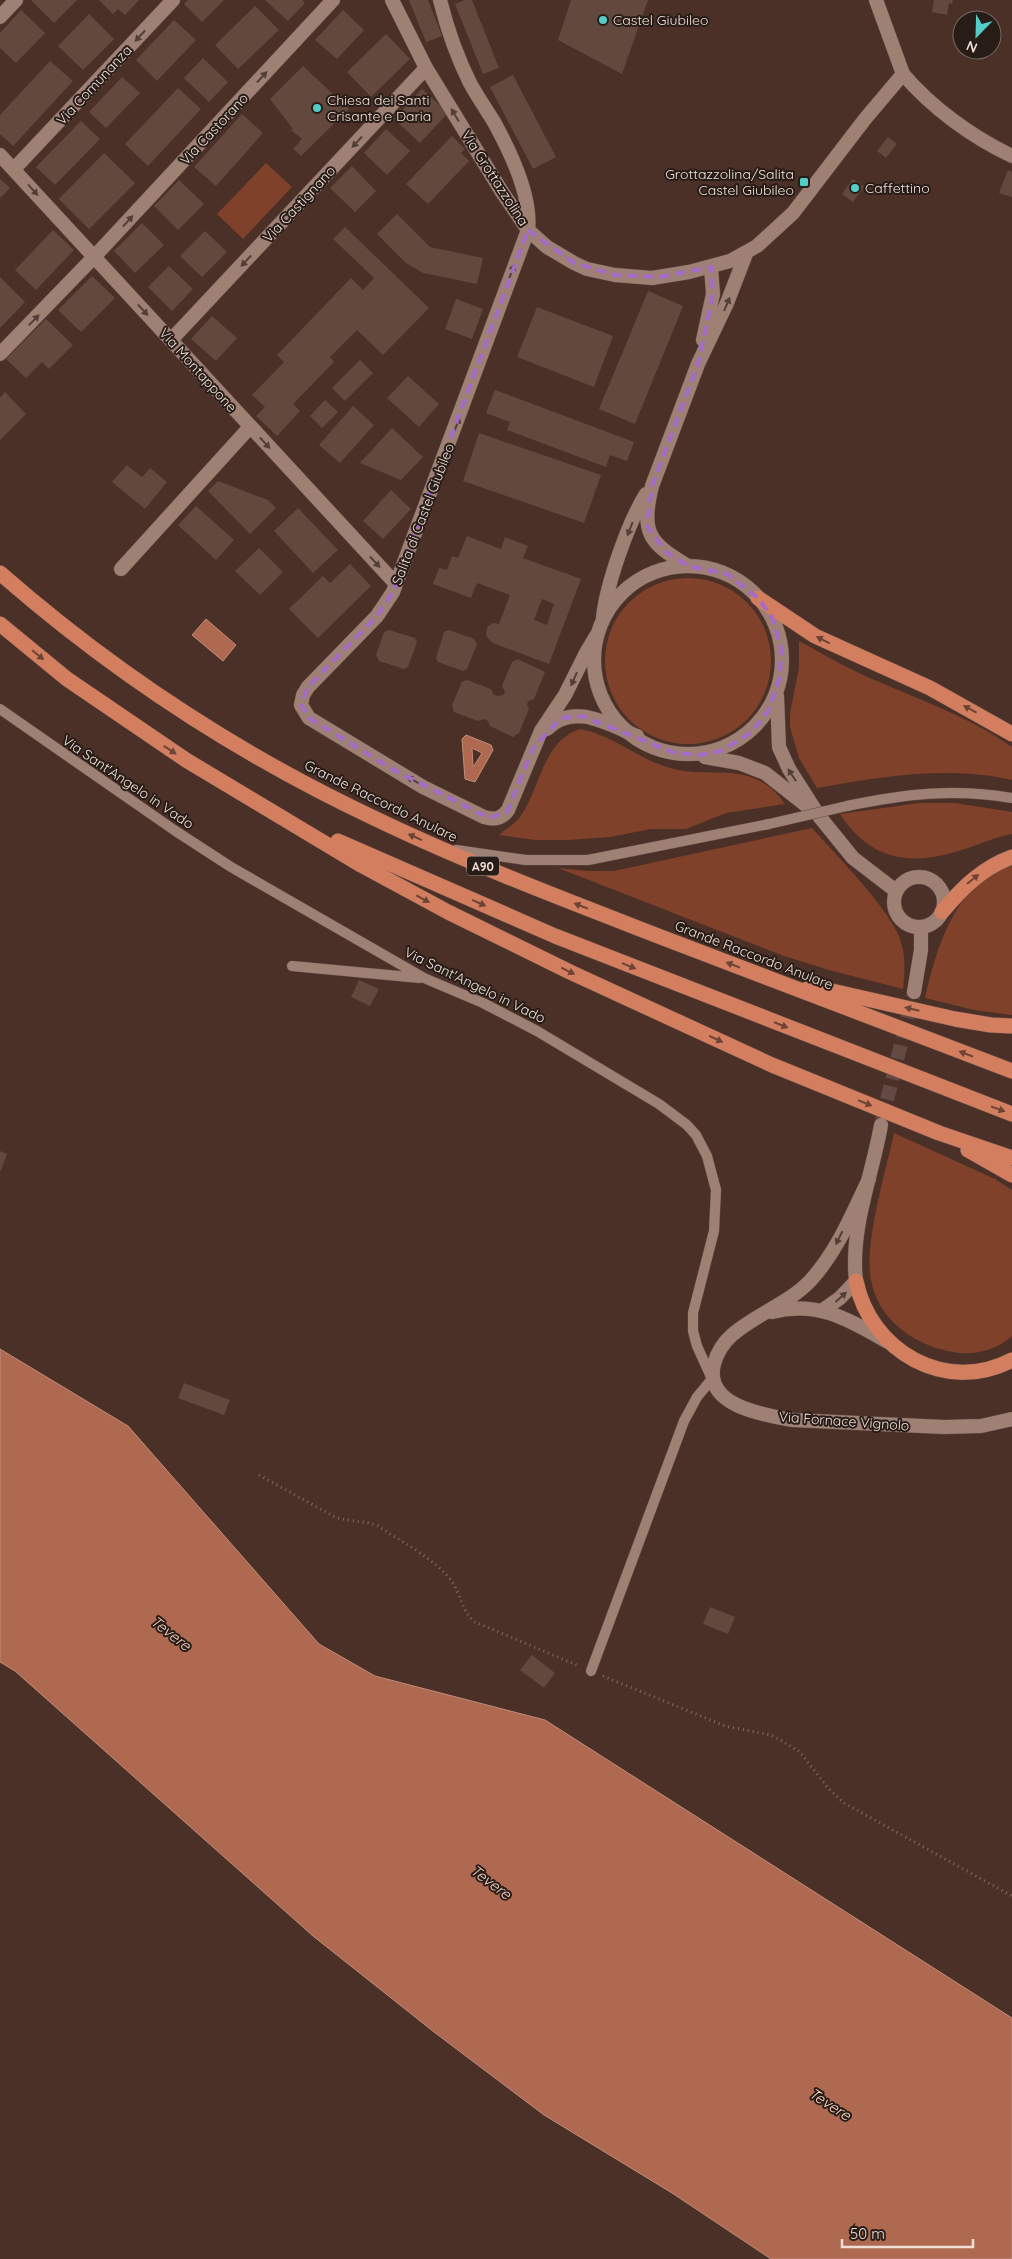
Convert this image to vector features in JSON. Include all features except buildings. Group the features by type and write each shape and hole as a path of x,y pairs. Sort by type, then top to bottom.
{"highway":[{"name":"Grande Raccordo Anulare","path":"0,573 94,649 201,723 318,790 440,848 549,893 1012,1071"},
{"path":"758,598 815,636 930,688 1012,734"},
{"name":"A90","path":"0,624 67,679 124,720 186,760 290,821 555,936 1012,1114"},
{"path":"290,821 400,887 570,972 772,1065 939,1133 1012,1158"},
{"path":"942,912 969,881 997,863 1012,857"},
{"path":"758,974 955,1019 991,1025 1012,1026"},
{"path":"939,1133 1012,1175"},
{"path":"856,1280 867,1314 891,1344 916,1362 949,1372 986,1370 1012,1360"}],"street":[{"path":"0,17 16,0"},
{"name":"Via Comunanza","path":"14,169 173,0"},
{"name":"Via Castorano","path":"0,354 94,257 333,0"},
{"name":"Via Grottazzolina","path":"392,0 426,68 502,192 528,230 547,247 568,260 587,269 608,274 652,278 711,267 746,254 776,230 793,213 903,74"},
{"name":"Salita di Castel Giubileo","path":"440,0 454,46 470,84 495,123 524,189 528,206 528,230 396,584 381,612 308,687 300,700 302,709 309,718 417,783 484,817 493,819 504,815 508,810 527,762 545,724 565,695 596,636"},
{"path":"876,0 903,74 926,98 966,129 1012,156"},
{"name":"Via Castignano","path":"171,340 426,68"},
{"name":"Via Montappone","path":"0,154 396,584"},
{"path":"602,622 606,595 617,563 639,507 652,486 698,364 727,303 746,254"},
{"path":"698,364 713,294 711,267"},
{"path":"121,569 250,427"},
{"path":"652,486 647,518 650,535 666,552 688,566"},
{"path":"700,755 730,748 752,732 768,711 777,686 782,659 780,637 772,617 758,598 727,574 709,568 688,566 663,569 635,581 622,593 602,622 596,636 594,664 598,692 612,716 637,736 667,751 739,763 765,773 780,783 819,816"},
{"path":"777,686 778,737 780,752 785,763 819,816 853,858 896,891"},
{"name":"Salita di Castel Giubileo","path":"538,739 555,722 568,716 589,718 637,736"},
{"path":"924,877 932,880 938,884 945,897 942,912 933,923 921,927 907,925 896,914 893,907 896,891 909,879 924,877"},
{"path":"914,992 921,956 921,927"},
{"path":"823,1310 840,1298 856,1280 857,1234 881,1125"},
{"path":"712,1379 717,1355 726,1342 760,1316 792,1297 805,1286 831,1256 870,1179"},
{"path":"760,1316 793,1309 823,1310 842,1317 891,1344"},
{"name":"Via Fornace Vignolo","path":"712,1379 721,1394 735,1404 760,1413 788,1419 944,1427 981,1426 1012,1419"}],"lane":[{"name":"Via Sant'Angelo in Vado","path":"0,709 78,765 224,863 424,978 483,1002 537,1031 669,1110 687,1125 696,1135 711,1165 716,1198 714,1231 692,1313 693,1331 697,1346 712,1379"},
{"path":"440,848 526,860 588,860 847,806 923,793 965,792 1012,798"},
{"path":"292,966 424,978"},
{"path":"591,1672 684,1421 697,1397 712,1379"}],"path":[{"path":"259,1475 335,1517 344,1520 369,1522 378,1526 443,1571 454,1586 467,1614 482,1627 725,1726 771,1735 782,1740 800,1752 828,1788 844,1803 1012,1896"}],"highlighted area":[{"path":"528,230 574,263 615,275 660,277 711,267 713,294 698,364 652,486 647,526 666,552 688,566 727,574 758,598 772,617 781,648 780,677 768,711 752,732 721,751 700,755 675,753 582,716 561,718 533,748 507,812 489,818 394,770 309,718 301,705 308,687 377,616 393,592"}],"shaded area":[{"path":"266,163 292,187 243,239 217,214"},
{"path":"680,578 696,578 720,584 747,602 765,629 771,661 765,693 747,720 720,738 696,744 680,744 656,738 635,725 624,714 611,693 605,669 605,653 611,629 624,608 635,597 656,584"},
{"path":"799,641 857,672 980,727 1012,747 1012,780 963,773 914,774 817,788 799,758 790,727 790,713 799,668"},
{"path":"580,729 603,736 647,759 670,768 686,771 732,773 760,781 773,790 785,804 726,813 686,829 651,829 610,837 569,840 535,840 499,835 520,817 550,754 567,735"},
{"path":"919,803 955,803 1012,812 1012,834 946,854 928,858 911,858 895,856 880,851 866,843 852,830 840,814"},
{"path":"812,828 859,880 892,923 903,949 903,989 784,956 558,868 614,871"},
{"path":"1012,866 1012,1015 974,1010 925,998 943,938 963,901 976,886 992,874"},
{"path":"894,1133 995,1179 1012,1190 1012,1336 996,1347 978,1352 959,1353 927,1344 903,1331 884,1312 878,1300 870,1273 871,1241 877,1203"}],"water":[{"path":"206,619 236,645 223,661 192,635"},
{"path":"466,735 491,745 493,750 475,782 465,779 462,739","holes":["472,748 482,753 474,766 473,766"]},
{"name":"Tevere","path":"0,1349 128,1426 319,1644 375,1676 545,1720 1012,2018 1012,2259 771,2259 672,2193 544,2115 434,2032 313,1936 15,1671 0,1662"}],"tunnel":[{"path":"882,1120 914,992"}],"place":[{"name":"Castel Giubileo","path":"603,20"},
{"name":"Chiesa dei Santi Crisante e Daria","path":"317,108"},
{"name":"Grottazzolina/Salita Castel Giubileo","path":"804,182"},
{"name":"Caffettino","path":"855,188"}]}
